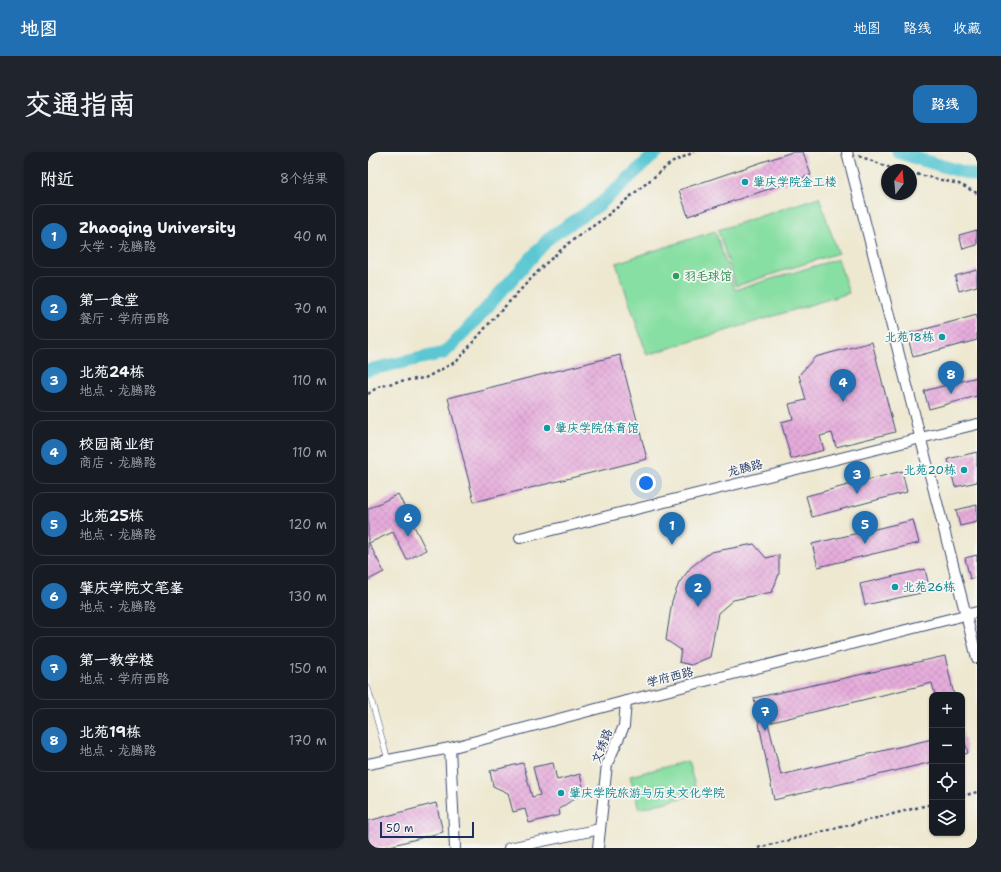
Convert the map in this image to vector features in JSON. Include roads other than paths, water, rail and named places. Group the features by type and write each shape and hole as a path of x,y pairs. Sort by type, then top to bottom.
{"street":[{"path":"851,153 920,438 977,658"},
{"name":"龙腾路","path":"520,538 977,424"},
{"name":"学府西路","path":"368,764 450,748 626,701 977,612"},
{"name":"文绣路","path":"598,848 607,764 624,726 626,701"},
{"path":"450,748 455,848"},
{"path":"509,848 600,829"}],"lane":[{"path":"368,688 388,760"}],"waterway":[{"path":"368,370 444,353 464,333 550,237 599,205 657,152"},
{"path":"898,152 977,176"}],"place":[{"name":"肇庆学院金工楼","path":"745,182"},
{"name":"羽毛球馆","path":"676,276"},
{"name":"北苑18栋","path":"942,337"},
{"name":"北苑19栋","path":"951,394"},
{"name":"校园商业街","path":"843,402"},
{"name":"肇庆学院体育馆","path":"547,428"},
{"name":"北苑20栋","path":"964,470"},
{"name":"北苑24栋","path":"857,494"},
{"name":"肇庆学院文笔峯","path":"408,537"},
{"name":"北苑25栋","path":"865,544"},
{"name":"Zhaoqing University","path":"672,545"},
{"name":"北苑26栋","path":"895,587"},
{"name":"第一食堂","path":"698,607"},
{"name":"第一教学楼","path":"765,731"},
{"name":"肇庆学院旅游与历史文化学院","path":"561,793"}]}
